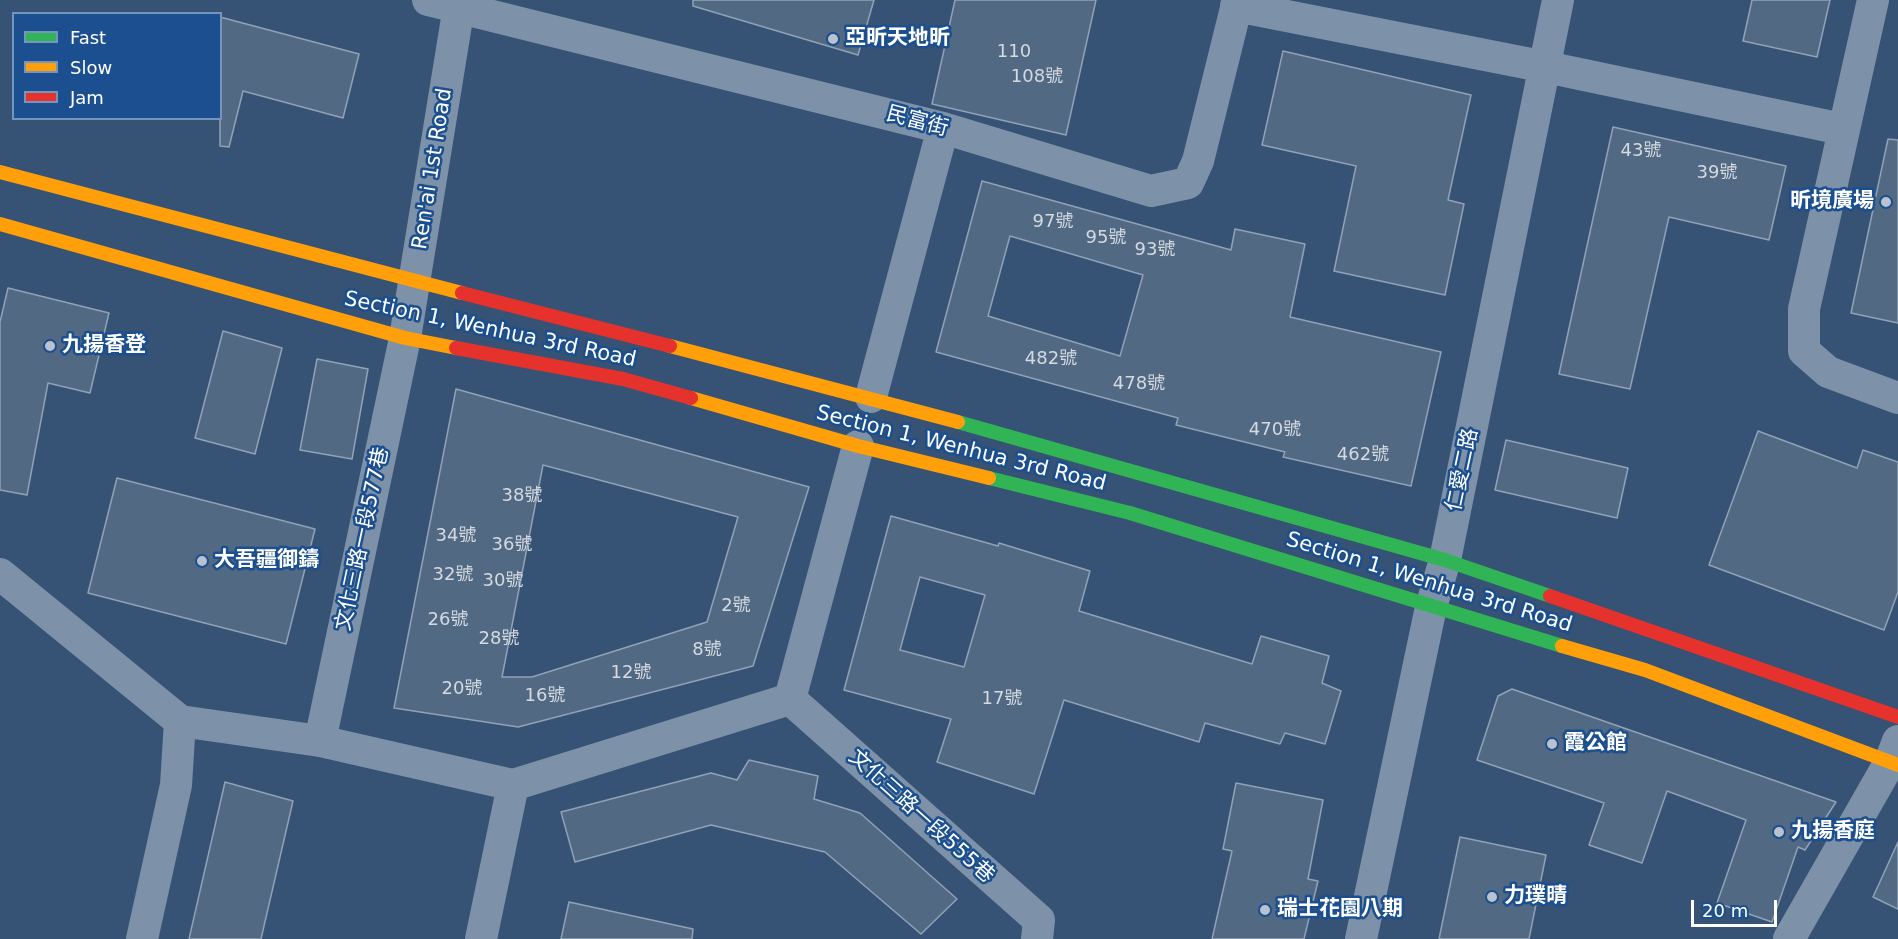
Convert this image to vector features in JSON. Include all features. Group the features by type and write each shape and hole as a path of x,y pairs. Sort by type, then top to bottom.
{"street":[{"name":"民富街","path":"428,0 460,3 943,128 1151,191 1188,183 1198,161 1206,133 1237,3"},
{"name":"仁愛二路","path":"1361,939 1431,607 1445,560 1558,0"},
{"path":"1873,0 1842,129 1804,309 1804,351 1828,372 1898,398"},
{"name":"Ren'ai 1st Road","path":"405,338 460,3"},
{"path":"1237,3 1842,129"},
{"path":"871,397 943,128"},
{"name":"Section 1, Wenhua 3rd Road","path":"0,172 414,281 871,397 1445,560 1898,717"},
{"name":"Section 1, Wenhua 3rd Road","path":"0,224 405,338 623,379 858,446 1130,513 1431,607 1646,670 1895,756"},
{"name":"文化三路一段577巷","path":"320,741 405,338"},
{"path":"0,574 180,721 320,741 513,785 790,699 858,446"},
{"name":"文化三路一段555巷","path":"790,699 1039,920 1037,939"},
{"path":"142,939 176,785 180,721"},
{"path":"1789,939 1895,756"},
{"path":"481,939 513,785"}],"building":[{"name":"亞昕天地昕","path":"693,0 874,0 858,55 693,6"},
{"path":"955,0 1096,0 1066,135 932,104"},
{"path":"1752,0 1830,0 1817,57 1743,41"},
{"path":"222,18 359,54 343,118 243,91 229,147 220,146"},
{"path":"1283,51 1471,95 1448,200 1464,204 1445,295 1334,271 1356,166 1262,145"},
{"path":"1613,127 1786,166 1769,240 1669,217 1630,389 1559,374"},
{"name":"昕境廣場","path":"1888,139 1898,140 1898,323 1851,313"},
{"path":"982,181 1231,250 1235,229 1305,244 1290,317 1441,352 1411,486 1283,457 1285,452 1176,425 1178,418 936,352","holes":["1010,236 1143,275 1120,356 988,316"]},
{"name":"九揚香登","path":"8,288 109,313 90,393 48,383 27,495 0,490 0,322"},
{"path":"223,331 282,348 255,454 195,438"},
{"path":"317,359 368,369 352,459 300,450"},
{"path":"456,389 809,487 753,666 518,727 394,708","holes":["543,465 738,517 707,622 532,677 502,677"]},
{"path":"1758,431 1857,468 1863,450 1898,462 1898,592 1884,630 1709,565"},
{"path":"1506,440 1628,468 1617,518 1495,490"},
{"name":"大吾疆御鑄","path":"117,478 315,529 286,644 88,593"},
{"path":"891,516 998,546 999,543 1090,571 1079,611 1252,664 1261,636 1329,656 1322,683 1341,691 1325,744 1285,733 1280,744 1205,723 1199,742 1064,700 1034,794 937,762 951,719 844,690","holes":["920,577 985,595 964,667 900,650"]},
{"name":"九揚香庭","path":"1512,689 1836,802 1805,850 1798,847 1772,922 1717,903 1746,820 1667,791 1642,863 1589,845 1604,803 1477,760 1498,696"},
{"path":"749,760 818,776 814,799 860,813 957,899 921,934 825,852 711,825 575,862 561,812 711,773 737,780"},
{"path":"225,782 293,801 261,939 189,939"},
{"path":"1236,783 1323,800 1308,879 1318,881 1304,939 1212,939 1232,851 1223,849"},
{"name":"力璞晴","path":"1460,837 1546,855 1529,939 1439,939"},
{"path":"1898,842 1898,909 1873,897"},
{"path":"569,902 693,929 692,939 561,939"}],"traffic: fast":[{"path":"958,422 1445,560 1550,596"},
{"path":"989,478 1130,513 1562,646"}],"traffic: slow":[{"path":"0,172 462,293"},
{"path":"0,224 405,338 456,348"},
{"path":"670,346 958,422"},
{"path":"691,398 858,446 989,478"},
{"path":"1562,646 1645,670 1898,765"}],"traffic: jam":[{"path":"462,293 670,346"},
{"path":"456,348 623,379 691,398"},
{"path":"1550,596 1898,717"}],"place":[{"name":"亞昕天地昕","path":"833,39"},
{"name":"昕境廣場","path":"1886,202"},
{"name":"九揚香登","path":"50,346"},
{"name":"大吾疆御鑄","path":"202,561"},
{"name":"霞公館","path":"1552,744"},
{"name":"九揚香庭","path":"1779,832"},
{"name":"力璞晴","path":"1492,897"},
{"name":"瑞士花園八期","path":"1265,910"}]}
